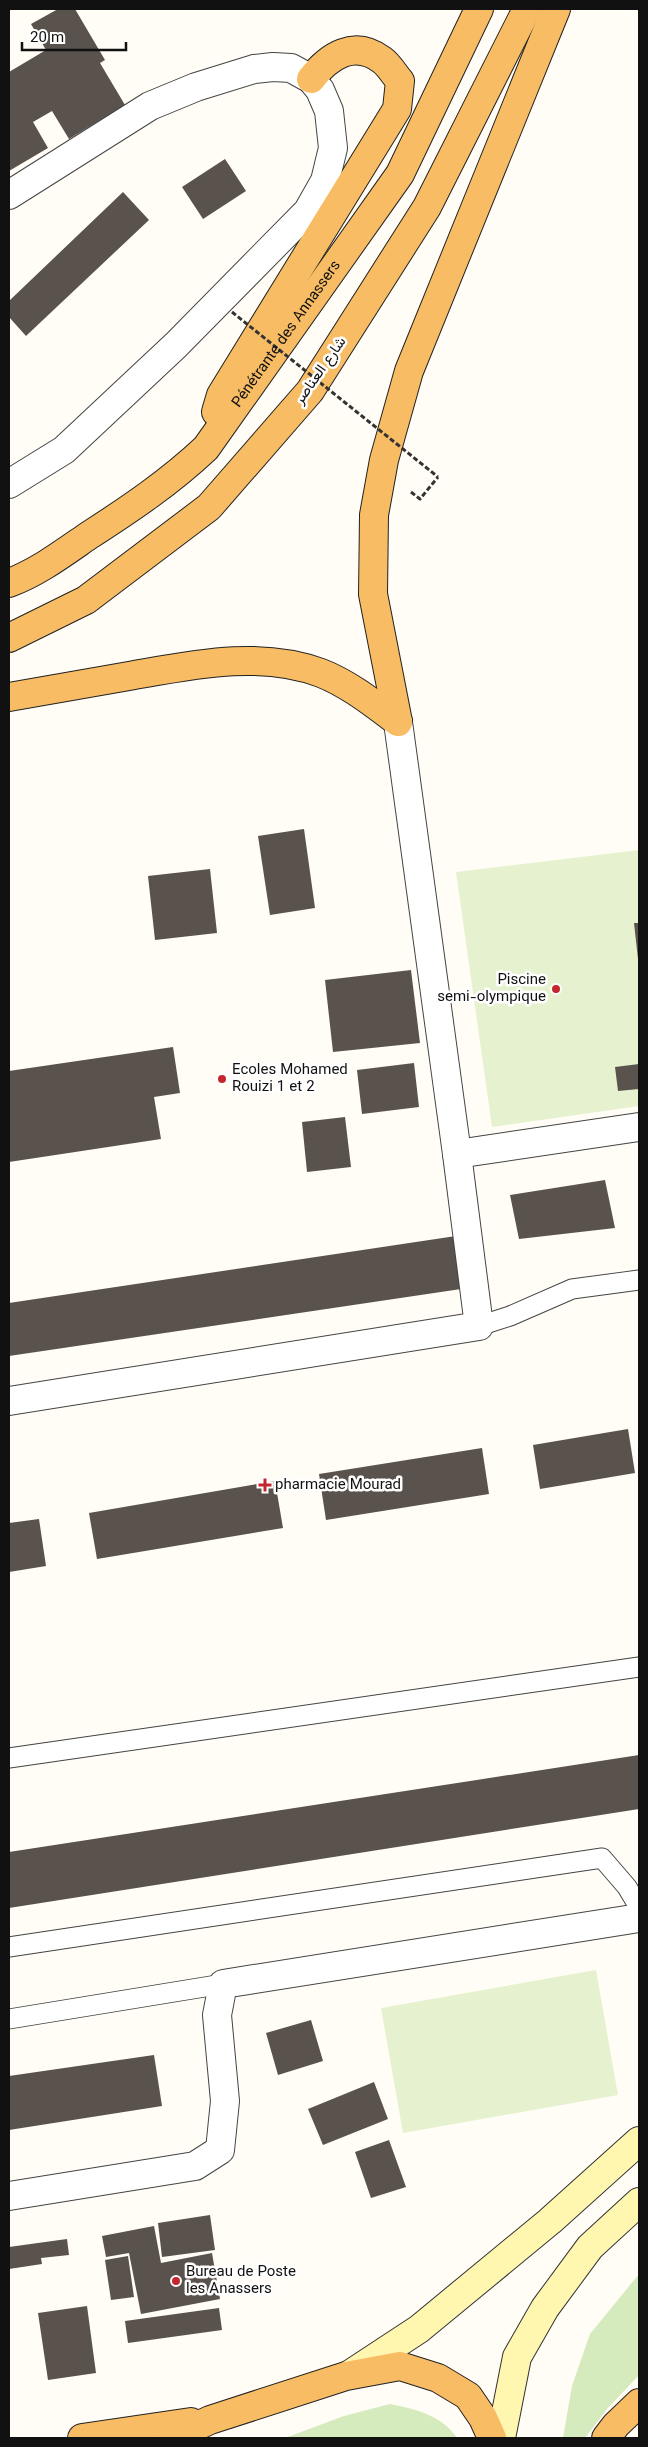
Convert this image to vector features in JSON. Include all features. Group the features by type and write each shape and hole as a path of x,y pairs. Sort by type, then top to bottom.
{"highway":[{"name":"Pénétrante des Annassers","path":"9,583 31,574 137,504 181,472 206,448 400,174 479,9"},
{"name":"شارع العناصر","path":"9,638 86,600 209,507 310,391 427,207 527,9"},
{"path":"398,722 373,594 374,515 384,460 409,371 556,9"},
{"path":"206,448 221,396 397,109 400,81 383,60 366,51 340,52 323,64 311,79"},
{"path":"9,697 199,663 252,660 285,664 321,673 362,695 398,722"},
{"path":"171,2438 210,2420 346,2376 400,2366 438,2378 468,2396 483,2418 492,2438"},
{"path":"606,2438 616,2425 639,2403"},
{"path":"82,2438 210,2420"}],"main road":[{"path":"346,2376 419,2329 550,2221 639,2141"},
{"path":"501,2438 517,2357 545,2308 590,2247 639,2202"}],"street":[{"path":"9,195 150,106 196,87 254,69 290,68 311,79 320,90 329,111 333,148 326,181 308,211 176,345 64,450 9,484"},
{"path":"9,1402 479,1326 398,722"},
{"path":"457,1154 639,1127"},
{"path":"9,2196 196,2166 220,2150 225,2101 216,2015 223,1984 639,1918"}],"lane":[{"path":"479,1326 510,1316 572,1288 639,1280"},
{"path":"9,1758 639,1667"},
{"path":"9,1947 602,1858 627,1887 639,1907"},
{"path":"9,2019 223,1984"}],"path":[{"path":"232,312 438,477 420,499 409,491"}],"green space":[{"name":"Piscine semi-olympique","path":"639,850 639,1106 492,1127 456,872"},
{"path":"596,1970 618,2095 403,2133 381,2008"},
{"path":"639,2274 639,2375 607,2409 585,2438 563,2438 572,2386 590,2334"},
{"path":"390,2404 409,2408 436,2418 451,2430 457,2438 285,2438 344,2416"}],"building":[{"path":"58,9 75,9 105,60 100,63 125,105 69,139 52,111 33,122 48,148 9,171 9,72 46,50 31,24"},
{"path":"225,159 246,191 203,219 182,187"},
{"path":"123,192 149,220 26,336 9,317 9,301"},
{"path":"304,829 315,908 270,915 258,836"},
{"path":"210,869 217,933 155,940 148,876"},
{"path":"634,923 639,923 639,959 638,959"},
{"path":"411,970 420,1043 333,1052 325,980"},
{"path":"173,1047 180,1093 154,1097 161,1139 9,1162 9,1071"},
{"path":"414,1063 419,1107 362,1114 357,1070"},
{"path":"639,1064 639,1089 618,1091 615,1067"},
{"path":"345,1117 351,1167 307,1172 302,1122"},
{"path":"605,1180 615,1228 519,1239 510,1195"},
{"path":"456,1236 461,1289 9,1356 9,1303"},
{"path":"628,1429 635,1473 540,1489 533,1445"},
{"path":"482,1448 489,1494 326,1520 319,1474"},
{"path":"275,1481 283,1528 97,1559 89,1513"},
{"path":"39,1519 46,1566 9,1572 9,1523"},
{"path":"639,1755 639,1809 9,1908 9,1852"},
{"path":"311,2020 323,2061 278,2075 266,2033"},
{"path":"154,2055 162,2106 9,2130 9,2076"},
{"path":"374,2082 388,2119 323,2145 308,2109"},
{"path":"389,2140 406,2187 371,2198 355,2152"},
{"path":"210,2215 215,2250 162,2257 158,2223"},
{"name":"Bureau de Poste les Anassers","path":"154,2226 161,2263 212,2253 220,2299 141,2314 129,2253 106,2257 102,2236"},
{"path":"67,2239 69,2255 41,2258 42,2264 9,2269 9,2247"},
{"path":"128,2256 134,2297 111,2300 105,2260"},
{"path":"87,2306 96,2373 48,2380 38,2313"},
{"path":"219,2308 222,2330 128,2343 125,2321"}],"place":[{"name":"Piscine semi-olympique","path":"556,989"},
{"name":"Ecoles Mohamed Rouizi 1 et 2","path":"222,1079"},
{"name":"pharmacie Mourad","path":"265,1485"},
{"name":"Bureau de Poste les Anassers","path":"176,2281"}]}
